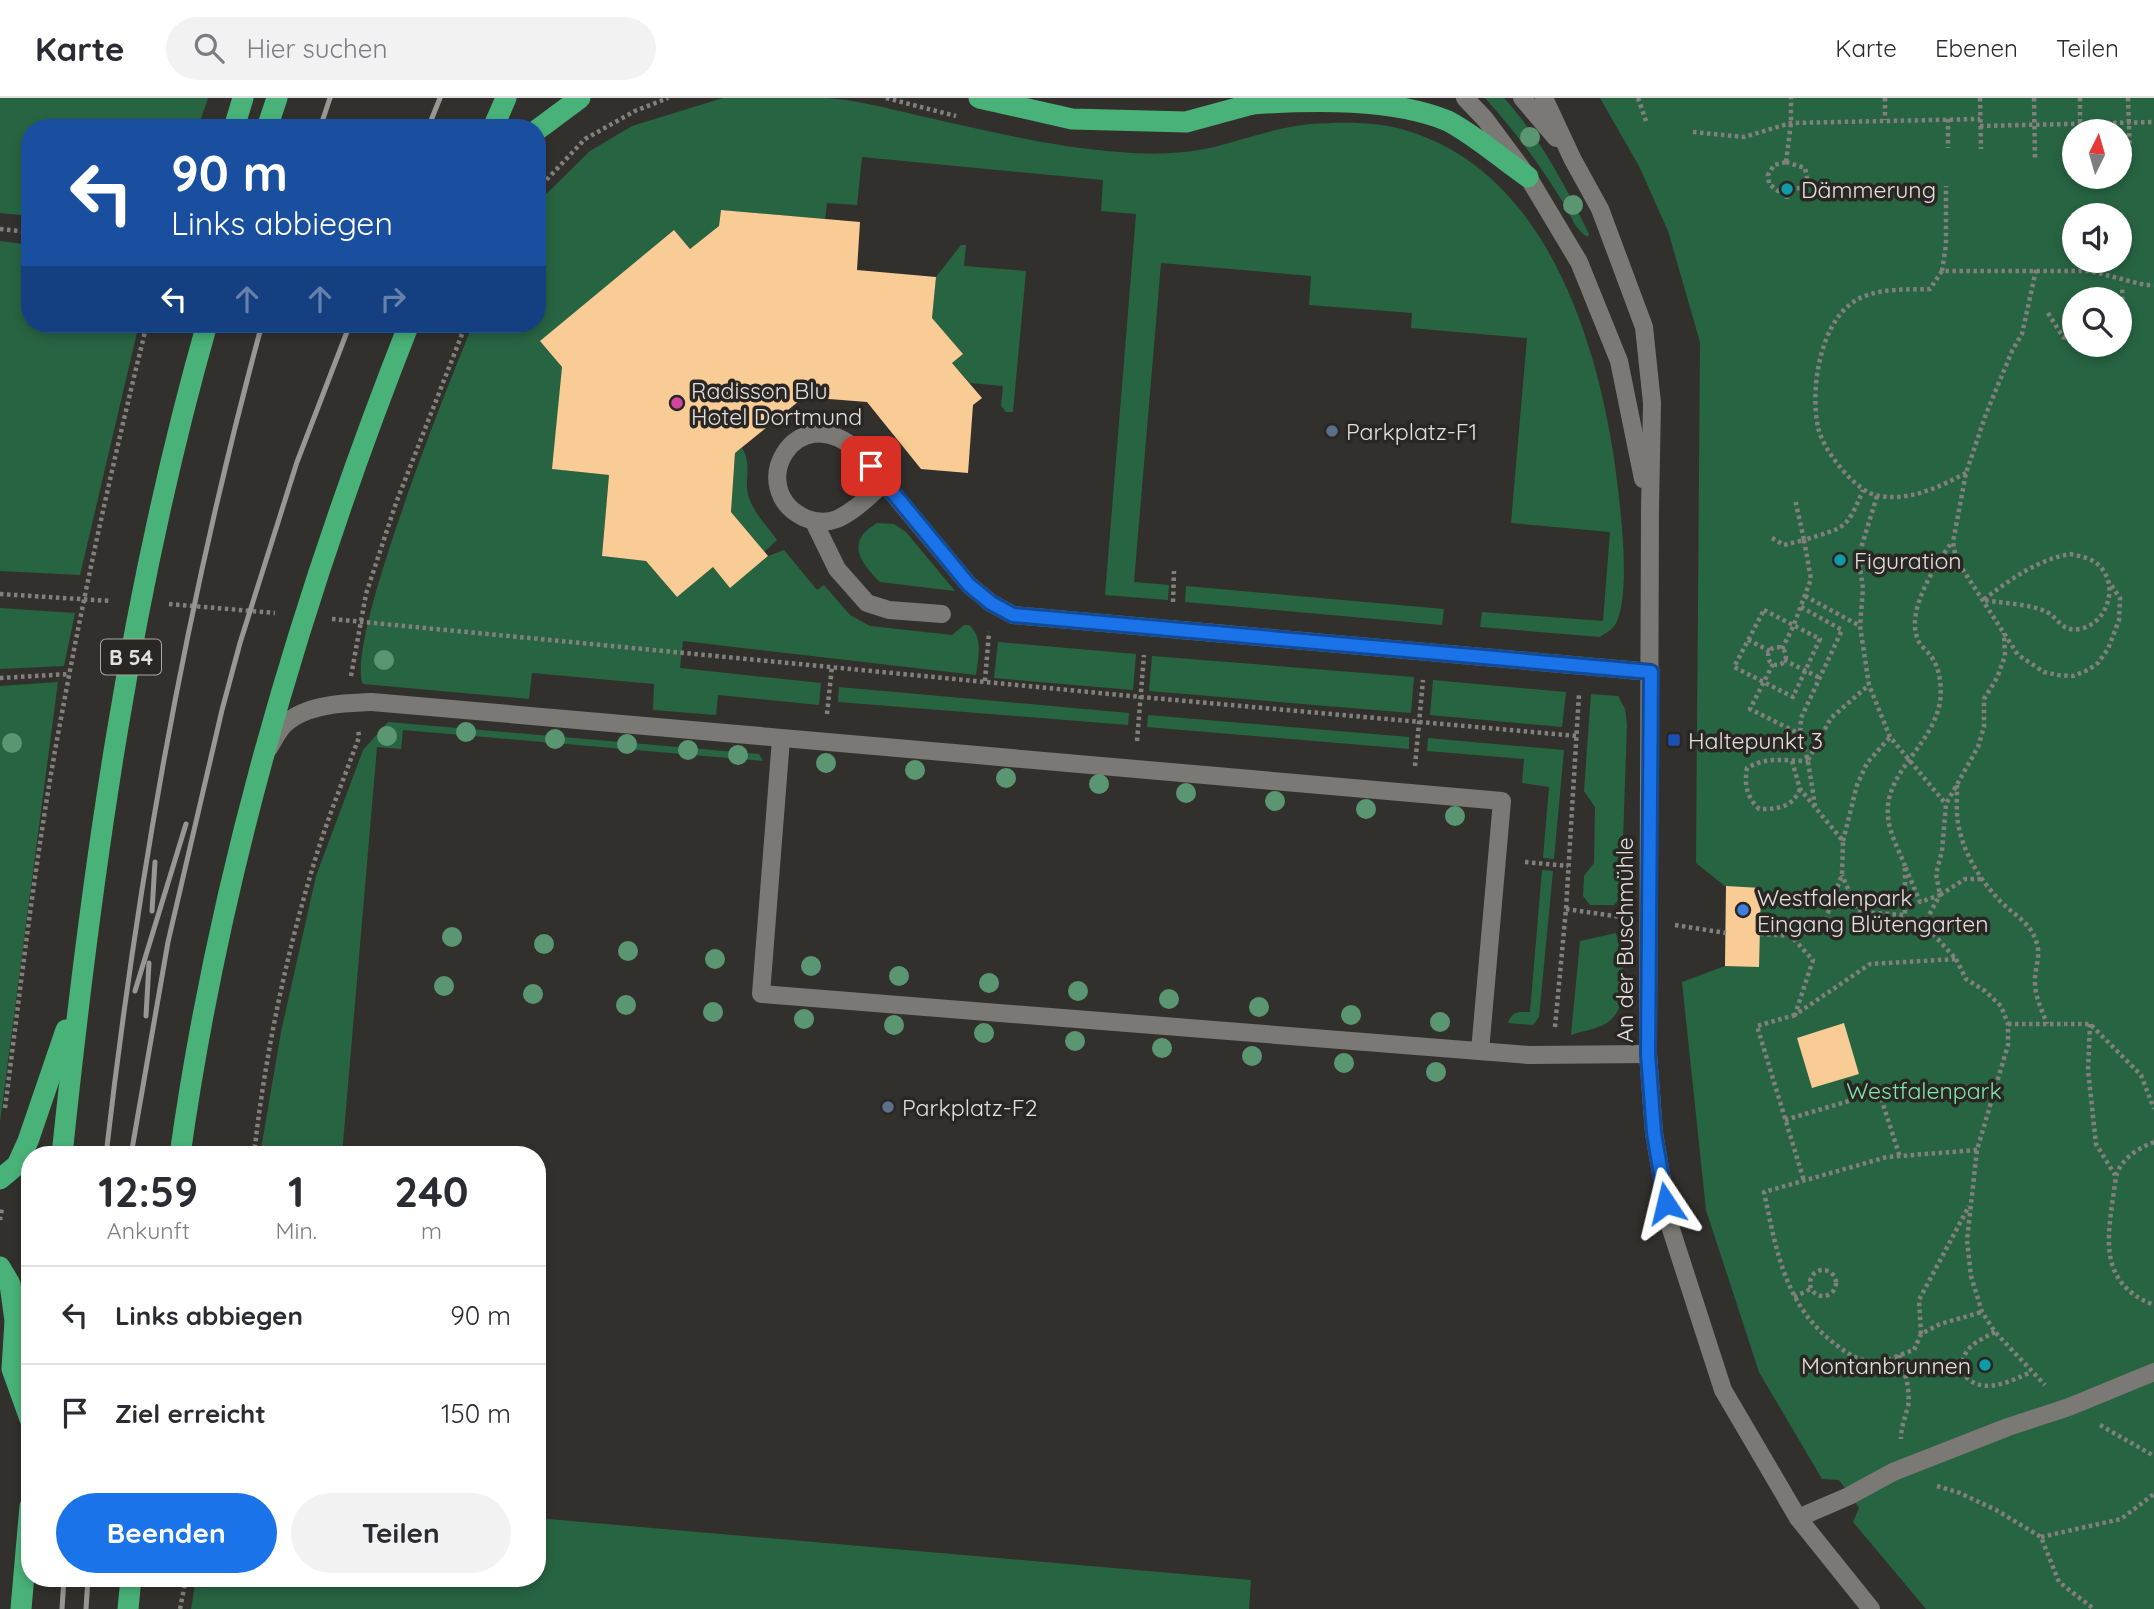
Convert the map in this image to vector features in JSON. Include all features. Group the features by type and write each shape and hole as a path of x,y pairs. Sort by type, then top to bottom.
{"highway":[{"path":"237,119 243,98"},
{"path":"270,119 277,98"},
{"path":"497,119 506,98"},
{"path":"546,123 580,98"},
{"path":"979,98 1072,119 1186,122 1259,101 1336,99 1410,107 1448,121 1528,177"},
{"name":"B 54","path":"63,1146 79,995 126,679 181,414 204,333"},
{"path":"181,1146 194,1056 226,900 263,756 316,574 363,440 405,333"},
{"path":"26,1146 79,995"},
{"path":"0,1179 17,1165 21,1156"},
{"path":"0,1267 10,1284 15,1321 12,1369 21,1394"},
{"path":"21,1609 23,1587"},
{"path":"128,1609 130,1587"}],"street":[{"name":"An der Buschmühle","path":"1465,98 1485,118 1528,177 1579,262 1619,361 1650,509"},
{"name":"An der Buschmühle","path":"1522,98 1573,160"},
{"name":"An der Buschmühle","path":"1544,98 1600,209 1644,327 1652,402 1648,1054 1654,1133 1674,1237 1723,1390 1798,1518 1871,1609"},
{"path":"884,483 850,512 834,521 814,522 795,513 783,500 777,483 778,466 784,453 796,440 811,434 828,433 844,438 857,450 969,585 991,603 1013,615 1651,672"},
{"path":"814,522 837,569 867,603 890,610 942,614"},
{"path":"263,756 286,723 310,710 355,702 372,702 1502,801 1480,1051"},
{"path":"781,739 761,994 1480,1051 1553,1055 1648,1054"},
{"path":"1798,1518 1850,1496 1898,1470 2008,1427 2069,1407 2154,1372"}],"path":[{"path":"546,180 585,139 635,111 668,98"},
{"path":"1638,98 1646,121"},
{"path":"1786,162 1791,98"},
{"path":"1885,98 1885,120"},
{"path":"1980,98 1982,149"},
{"path":"2034,98 2035,158"},
{"path":"2080,98 2080,119"},
{"path":"2129,98 2129,119"},
{"path":"1948,119 1948,148"},
{"path":"1693,132 1744,137 1791,123 1980,119"},
{"path":"2132,123 2154,122"},
{"path":"1980,126 2062,124"},
{"path":"1786,162 1805,168 1807,178 1800,188 1777,191 1769,184 1768,174 1774,165 1786,162"},
{"path":"1946,186 1946,245 1942,271 1930,289 1896,290 1865,295 1850,304 1830,327 1826,338 1819,371 1816,406 1818,429 1847,475 1863,490 1877,496 1899,497 1929,491 1966,473"},
{"path":"1787,191 1787,199"},
{"path":"0,229 21,231"},
{"path":"1983,600 2019,573 2057,556 2070,554 2091,560 2102,568 2120,598 2119,620 2108,649 2098,663 2088,670 2073,676 2044,672 2018,655 1956,559 1953,542 1966,473 2011,351 2022,334 2036,270"},
{"path":"1942,271 2090,271 2154,285"},
{"path":"2049,313 2062,335"},
{"path":"5,1110 30,916 69,674 113,460 145,333"},
{"path":"255,1146 260,1098 292,946 319,847 359,737 350,679 366,594 396,502 462,333"},
{"path":"1772,538 1784,545 1842,528 1852,516 1863,490"},
{"path":"1877,496 1861,545 1860,568 1863,588 1860,626 1869,685 1890,737 1946,804"},
{"path":"1782,649 1811,579 1795,499"},
{"path":"1953,542 1934,567 1916,614 1918,640 1934,660 1939,673 1941,690 1935,720 1910,762 1894,780 1887,805 1888,818 1920,902 1940,895 1965,878 1981,879"},
{"path":"1983,600 2048,612 2062,626 2077,630 2095,622 2102,615 2108,605 2109,582"},
{"path":"0,594 122,602"},
{"path":"1805,596 1860,626"},
{"path":"985,681 991,603"},
{"path":"163,604 286,614"},
{"path":"1801,607 1842,630 1801,718 1800,734 1808,761 1815,807"},
{"path":"1764,610 1821,639 1793,698 1734,667 1748,640 1764,610"},
{"path":"327,618 1141,697 1577,736"},
{"path":"1134,769 1145,649 1158,628"},
{"path":"2003,631 2005,656 1997,678 1984,699 1984,727 1978,747 1946,804 1942,851 1936,874 1940,895 1924,924 1956,958 1966,979 1985,991 2001,1006 2008,1024 2008,1045 1977,1150 1967,1240 1971,1276 1982,1312 1994,1332 2015,1351 2031,1372 2069,1407 2154,1457"},
{"path":"1748,640 1770,651"},
{"path":"1773,664 1768,656 1770,651 1774,648 1782,649"},
{"path":"1773,664 1778,665 1784,660 1782,649"},
{"path":"1412,793 1425,652"},
{"path":"1784,660 1820,678"},
{"path":"1773,664 1750,709 1800,734"},
{"path":"1553,1055 1566,909 1581,665"},
{"path":"828,701 832,666"},
{"path":"0,678 69,674"},
{"path":"1808,761 1831,718 1869,685"},
{"path":"1760,934 1791,936 1822,929 1842,875 1843,841 1857,785 1867,763 1890,737"},
{"path":"1800,789 1790,804 1777,809 1759,808 1749,799 1745,777 1747,768 1756,762 1778,758 1808,761"},
{"path":"1792,761 1800,789 1843,841"},
{"path":"1957,784 1958,823 1969,859 2001,903 2028,924 2036,939 2040,955 2035,981 2037,997 2047,1024"},
{"path":"1496,860 1568,866"},
{"path":"1842,875 1858,912 1905,915 1905,866"},
{"path":"1566,909 1726,933"},
{"path":"1791,936 1814,960 1796,1015"},
{"path":"1804,1181 1757,1026 1796,1015 1870,964 1956,958"},
{"path":"2008,1024 2090,1024 2141,1075 2154,1109"},
{"path":"2090,1024 2088,1070 2096,1144 2116,1176"},
{"path":"1785,1120 1880,1091 1900,1157"},
{"path":"2154,1142 2138,1149 2119,1166 2108,1247 2110,1262 2117,1279 2131,1292 2154,1305"},
{"path":"1971,1202 1919,1300 1921,1334 1914,1350 1882,1361 1856,1359 1812,1324 1794,1297 1777,1252 1764,1192 1887,1157 1977,1150"},
{"path":"1818,1270 1826,1270 1835,1279 1835,1287 1829,1294 1816,1295 1811,1289 1811,1276 1818,1270"},
{"path":"1794,1297 1811,1289"},
{"path":"1921,1334 1940,1324 1982,1312"},
{"path":"1994,1332 1972,1345 1962,1355 1961,1371 1968,1381 1997,1385 2031,1372"},
{"path":"1899,1355 1907,1382 1908,1404 1901,1429 1898,1470 1960,1493 1996,1510 2041,1537 2059,1582 2094,1609"},
{"path":"2041,1537 2121,1519 2154,1494"},
{"path":"180,1609 184,1587"}],"green space":[{"path":"0,98 208,98 201,119 21,119 21,215 0,213"},
{"path":"723,98 827,98 1094,150 1131,153 1188,152 1298,126 1347,123 1372,124 1408,131 1455,152 1494,182 1527,220 1554,263 1576,310 1593,360 1614,458 1621,519 1623,591 1615,625 1600,637 1480,627 1482,612 1603,621 1610,532 1511,523 1527,338 1411,328 1412,313 1309,305 1311,276 1161,263 1134,582 1169,585 1168,600 1105,595 1136,214 1101,211 1103,180 862,157 857,205 827,203 825,219 721,210 719,226 690,249 674,230 541,341 562,367 553,469 609,475 602,556 646,561 677,597 713,567 730,587 768,556 784,550 817,590 824,585 850,615 870,626 952,635 964,625 969,625 978,642 976,675 683,641 680,668 821,683 819,705 718,695 716,715 653,710 654,684 532,673 529,699 363,684 361,659 384,566 470,333 546,333 546,194 590,151 632,126"},
{"path":"1485,98 1504,98 1529,129 1561,180 1589,234 1588,237 1577,228 1528,151"},
{"name":"Westfalenpark","path":"1600,98 2154,98 2154,1609 1926,1609 1853,1522 1859,1508 1839,1480 1822,1479 1759,1372 1706,1210 1682,982 1725,966 1726,887 1696,863 1700,342 1668,231 1639,166"},
{"path":"0,241 21,244 21,333 137,333 80,575 0,571"},
{"path":"961,245 966,245 964,266 1026,271 1013,412 1006,412 1001,406 1003,386 970,383 952,363 963,354 932,318 936,277"},
{"path":"742,448 747,462 747,488 751,503 777,540 764,552 731,512 735,453"},
{"path":"877,523 894,524 906,532 955,591 880,582 862,560 859,552 861,537"},
{"path":"1186,586 1444,609 1442,625 1185,602"},
{"path":"0,608 75,613 64,666 0,669"},
{"path":"998,642 1136,654 1133,690 994,678"},
{"path":"1152,656 1414,677 1411,713 1149,691"},
{"path":"1433,680 1566,692 1562,727 1430,715"},
{"path":"58,682 0,1122 0,686"},
{"path":"839,687 1129,713 1128,725 838,702"},
{"path":"1591,694 1618,696 1625,709 1627,725 1621,897 1614,905 1590,905 1583,896 1584,876 1594,863 1595,807 1584,791"},
{"path":"1148,715 1409,737 1409,749 1147,727"},
{"path":"388,722 759,754 763,761 403,730 401,749 377,747 343,1146 262,1146 281,1032 316,876 363,750"},
{"path":"1428,738 1564,750 1554,859 1543,858 1549,787 1522,783 1524,759 1427,751"},
{"path":"1542,870 1553,871 1539,1017 1533,1025 1508,1023 1514,1014 1530,1012"},
{"path":"1616,933 1623,980 1620,1005 1608,1022 1571,1035 1580,941"},
{"path":"546,1519 1251,1580 1249,1609 191,1609 195,1587 546,1587"}],"building":[{"name":"Radisson Blu Hotel Dortmund","path":"721,210 860,222 857,270 936,277 932,318 963,354 952,363 982,398 973,405 968,473 921,469 867,402 804,397 735,453 731,512 768,556 730,588 713,567 677,597 646,561 602,556 609,475 552,469 562,367 540,341 674,230 690,249 719,226"},
{"name":"Westfalenpark Eingang Blütengarten","path":"1726,886 1761,888 1759,967 1725,966"},
{"path":"1844,1023 1859,1074 1812,1088 1797,1038"}],"railway":[{"path":"323,119 330,98"},
{"path":"432,119 440,98"},
{"path":"107,1146 133,945 168,736 211,529 260,333"},
{"path":"133,1146 168,942 222,710 240,643 297,462 347,333"},
{"path":"135,991 186,824"},
{"path":"152,911 155,862"},
{"path":"146,1016 149,963"},
{"path":"62,1609 63,1587"},
{"path":"86,1609 87,1587"}],"place":[{"name":"Dämmerung","path":"1787,189"},
{"name":"Radisson Blu Hotel Dortmund","path":"677,403"},
{"name":"Parkplatz-F1","path":"1332,431"},
{"name":"Figuration","path":"1840,560"},
{"name":"Haltepunkt 3","path":"1674,740"},
{"name":"Westfalenpark Eingang Blütengarten","path":"1743,910"},
{"name":"Parkplatz-F2","path":"888,1107"},
{"name":"Montanbrunnen","path":"1985,1365"}],"route":[{"path":"871,466 969,585 991,603 1013,615 1651,672 1648,1054 1654,1133 1666,1203"}]}
